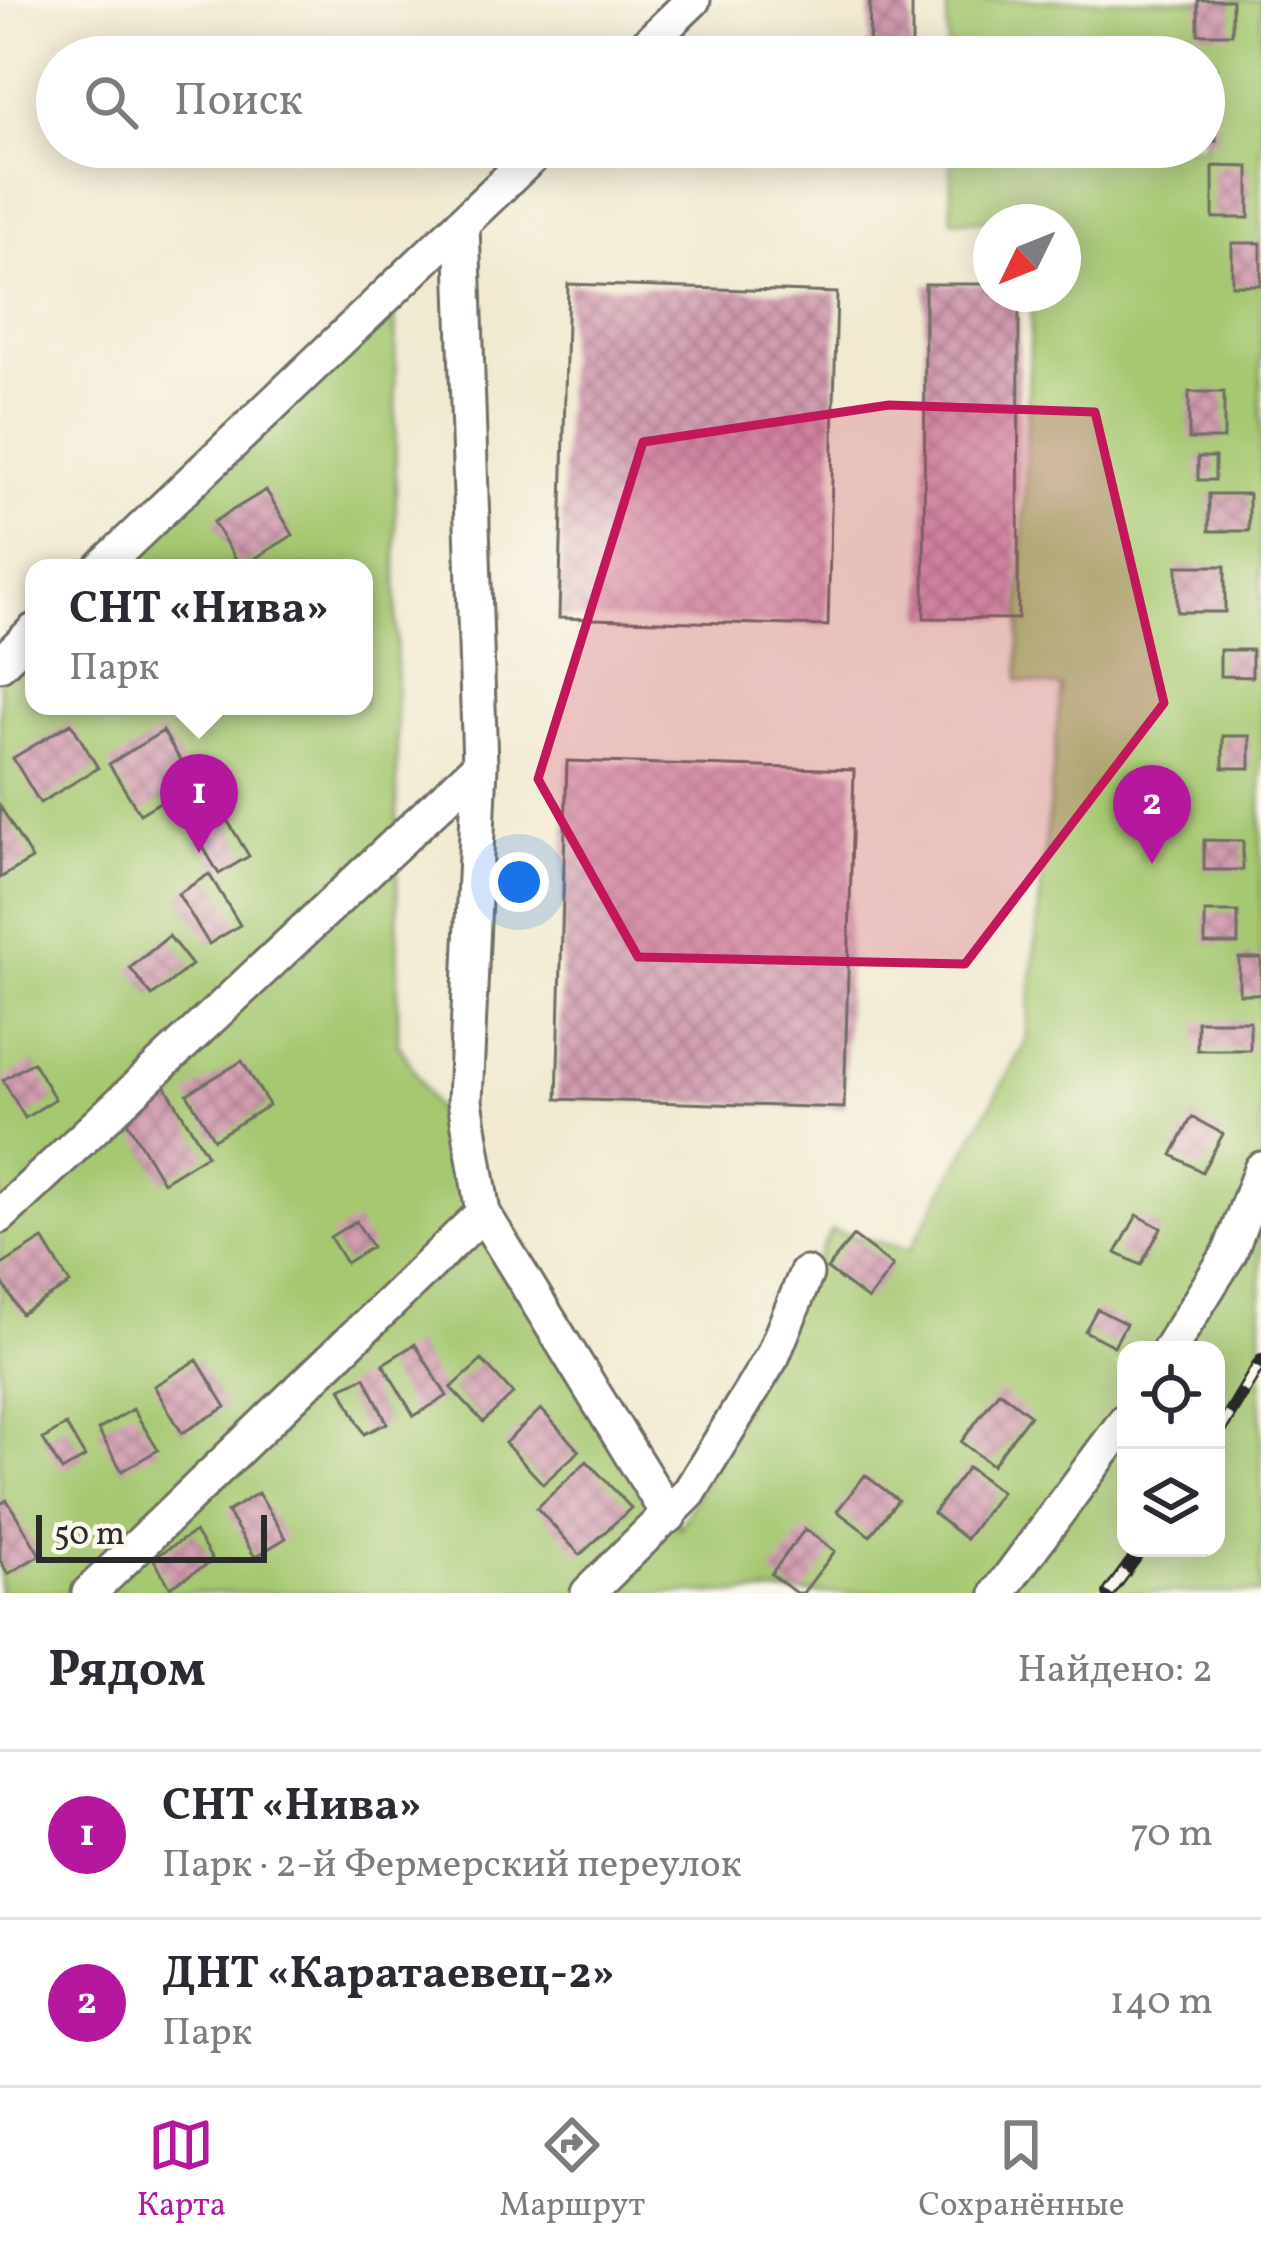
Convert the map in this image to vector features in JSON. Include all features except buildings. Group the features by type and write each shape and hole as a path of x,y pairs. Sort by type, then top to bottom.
{"street":[{"path":"656,36 693,0"},
{"path":"110,559 520,168"},
{"path":"462,225 480,765 465,1101 483,1213 669,1516"},
{"path":"0,664 25,640"},
{"path":"0,1216 480,765"},
{"path":"1175,1341 1230,1252 1261,1169"},
{"path":"89,1593 483,1213"},
{"path":"588,1593 669,1516 773,1355 806,1274"},
{"path":"998,1593 1117,1432"}],"highlighted area":[{"path":"889,405 1095,412 1164,703 965,964 638,957 538,779 643,442"}],"green space":[{"path":"947,0 1261,0 1261,1593 0,1593 0,663 25,639 25,715 373,715 373,559 109,559 395,287 398,1043 680,1528 831,1230 910,1250 1026,1042 1061,687 1018,681 1031,312 1081,312 1081,204 973,204 973,220 952,220 951,168 1225,168 1225,36 948,36"}],"railway":[{"path":"1225,1422 1261,1361"},
{"path":"1109,1593 1135,1557"}],"place":[{"name":"СНТ «Нива»","path":"199,853"},
{"name":"ДНТ «Каратаевец-2»","path":"1152,864"}]}
